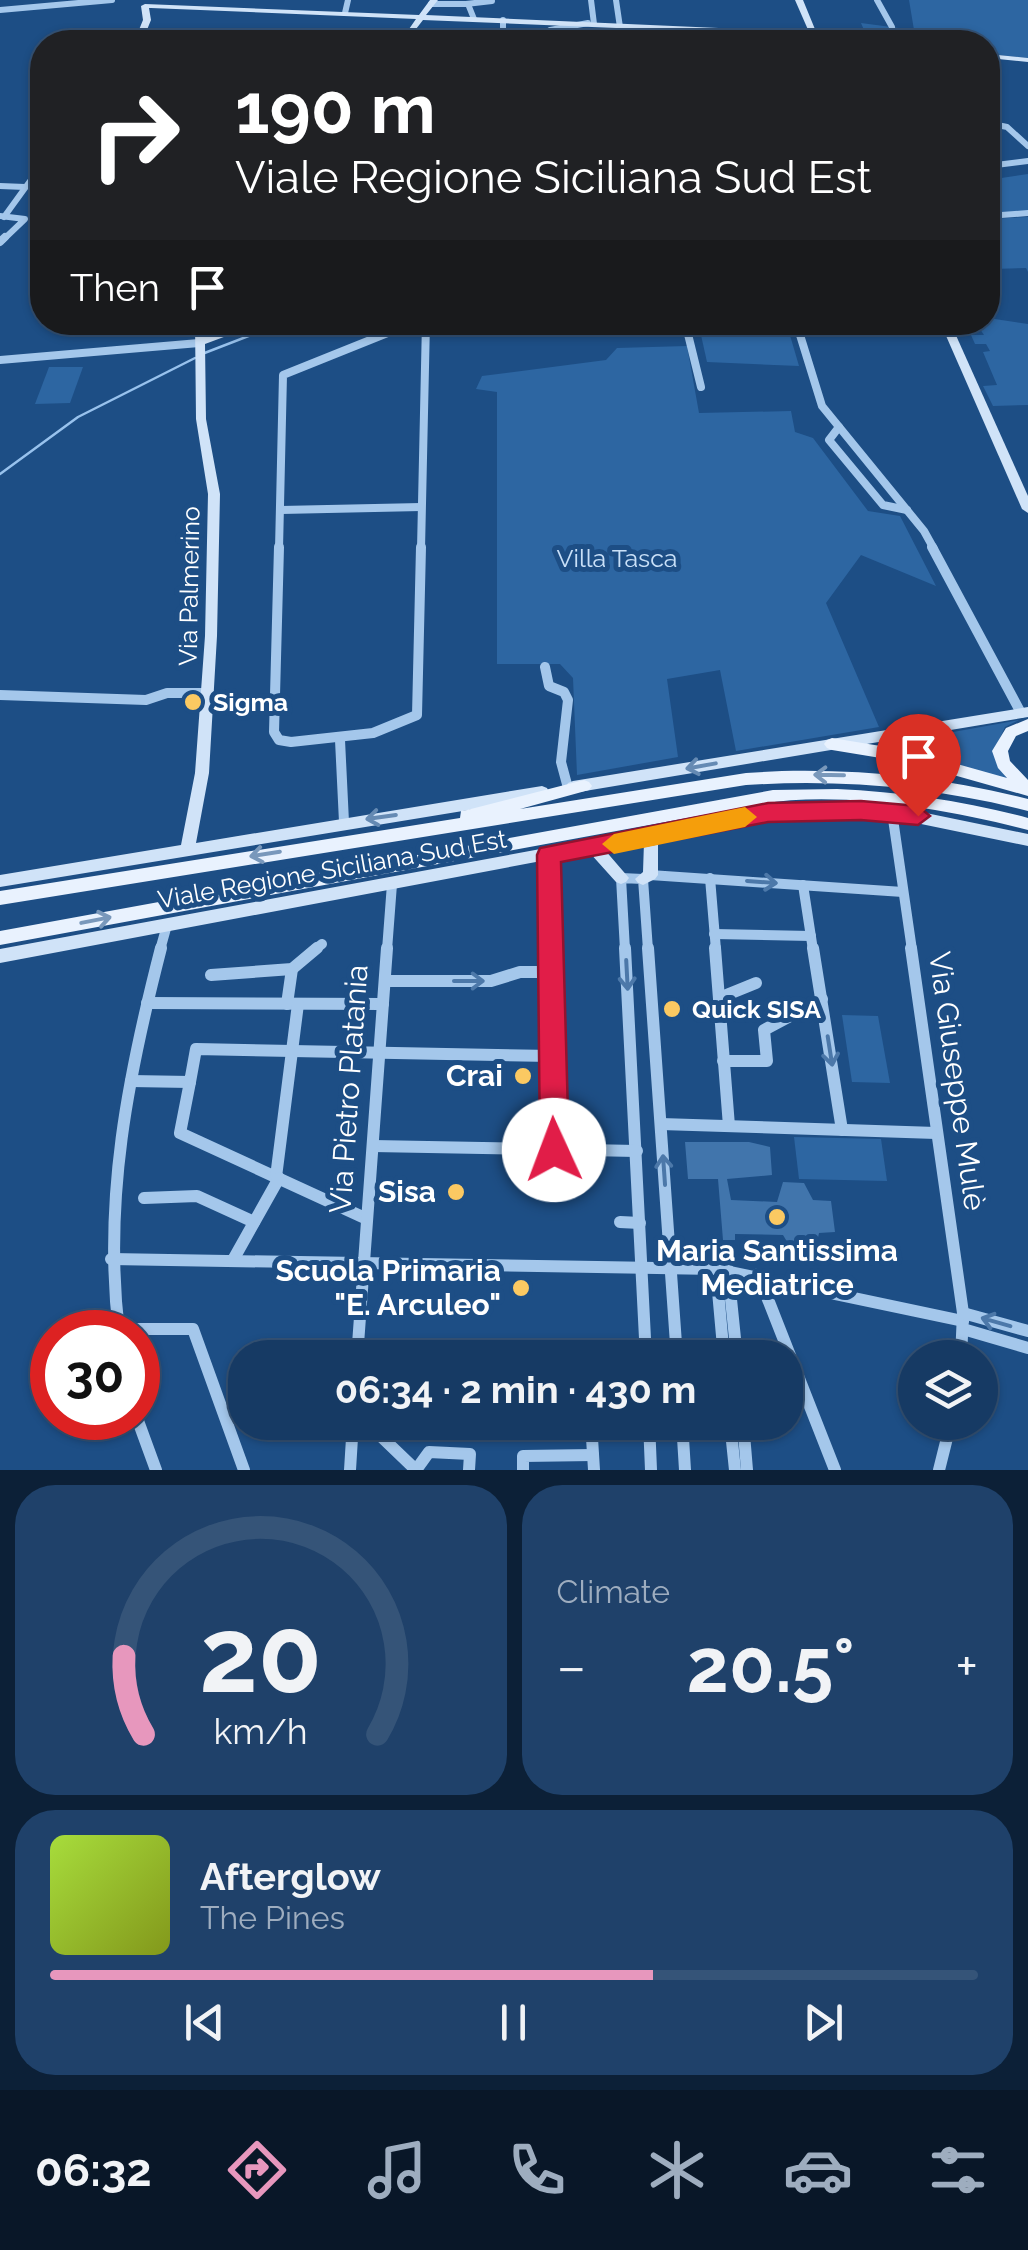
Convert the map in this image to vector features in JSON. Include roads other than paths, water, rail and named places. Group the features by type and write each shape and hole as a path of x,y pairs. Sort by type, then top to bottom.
{"main road":[{"path":"1026,717 1011,732 1000,752 1012,776 1028,789"},
{"path":"832,744 911,757 1028,789"},
{"name":"Viale Regione Siciliana Sud Est","path":"0,898 788,775 936,783 1028,805"},
{"path":"406,833 576,787"},
{"path":"712,824 773,796"},
{"name":"Viale Regione Siciliana Sud Est","path":"0,938 773,796 888,798 1028,824"}],"street":[{"path":"0,10 112,0"},
{"path":"345,13 348,0"},
{"path":"550,30 587,27 591,23 590,0"},
{"path":"616,0 621,30"},
{"path":"799,0 812,30"},
{"path":"877,0 892,27"},
{"path":"412,30 433,2 492,1"},
{"path":"142,30 148,3 591,23 665,30"},
{"path":"466,4 474,19"},
{"path":"503,20 503,30"},
{"path":"1000,57 1028,60"},
{"path":"1000,126 1028,146"},
{"path":"1000,164 1028,161"},
{"path":"2,217 30,181"},
{"path":"0,186 25,187"},
{"path":"1000,215 1028,213"},
{"path":"0,242 25,219 2,217"},
{"name":"Via Palmerino","path":"186,850 202,773 209,693 214,494 201,418 200,335"},
{"path":"0,360 199,352 233,335"},
{"path":"382,335 283,375 274,732 278,740 288,743 340,740 355,733 410,724 417,716 426,335"},
{"path":"688,335 701,387"},
{"path":"800,335 822,406 924,532 1026,717"},
{"path":"951,335 1028,509"},
{"path":"841,430 829,440 883,505 904,506"},
{"path":"281,510 421,508"},
{"path":"545,667 550,686 564,692 568,700 561,762 576,787"},
{"path":"0,694 146,700 167,693 209,693"},
{"name":"Viale Regione Siciliana Sud Est","path":"0,880 832,744 1026,717"},
{"path":"340,740 344,822"},
{"name":"Viale Regione Siciliana Sud Est","path":"0,956 768,813 892,812 1028,840"},
{"name":"Via Giuseppe Mulè","path":"892,812 963,1321 962,1340"},
{"path":"650,837 646,877 676,1340"},
{"path":"594,848 621,878 645,1340"},
{"path":"549,855 554,1150"},
{"path":"621,878 710,878 903,892"},
{"path":"710,878 729,1126"},
{"name":"Via Pietro Platania","path":"358,1340 392,884"},
{"path":"803,885 842,1130"},
{"path":"116,1310 110,1259 114,1189 130,1080 167,925"},
{"path":"714,934 811,936"},
{"path":"211,975 292,970 322,944"},
{"path":"233,1260 277,1177 292,1048 292,970"},
{"path":"385,980 491,981 520,972 552,972"},
{"path":"719,998 756,983"},
{"path":"723,1061 767,1061 764,1030 822,999"},
{"path":"146,1003 383,1004"},
{"path":"367,1219 180,1133 196,1049 552,1056"},
{"path":"130,1080 190,1082"},
{"path":"661,1124 936,1134"},
{"path":"372,1146 637,1151"},
{"path":"144,1198 197,1196 254,1222"},
{"path":"620,1222 640,1223"},
{"path":"110,1259 722,1269 963,1321 1028,1331"},
{"path":"722,1269 724,1340"},
{"path":"722,1269 734,1340"},
{"path":"758,1274 834,1470"},
{"path":"963,1321 1028,1348"},
{"path":"160,1330 193,1330 244,1470"},
{"path":"145,1440 156,1470"},
{"path":"350,1470 353,1440"},
{"path":"385,1440 416,1470 429,1452 470,1454 470,1470"},
{"path":"650,1440 651,1470"},
{"path":"683,1440 685,1470"},
{"path":"736,1440 748,1470"},
{"path":"735,1470 740,1440"},
{"path":"942,1469 948,1440"},
{"path":"523,1470 523,1456 594,1463"}],"waterway":[{"path":"202,354 251,335"},
{"path":"0,474 78,417 195,358"}],"place":[{"name":"Sigma","path":"193,702"},
{"name":"Quick SISA","path":"672,1009"},
{"name":"Crai","path":"523,1076"},
{"name":"Sisa","path":"456,1192"},
{"name":"Maria Santissima Mediatrice","path":"777,1217"},
{"name":"Scuola Primaria \"E. Arculeo\"","path":"521,1288"}],"park label":[{"name":"Villa Tasca","path":"617,558"}]}
